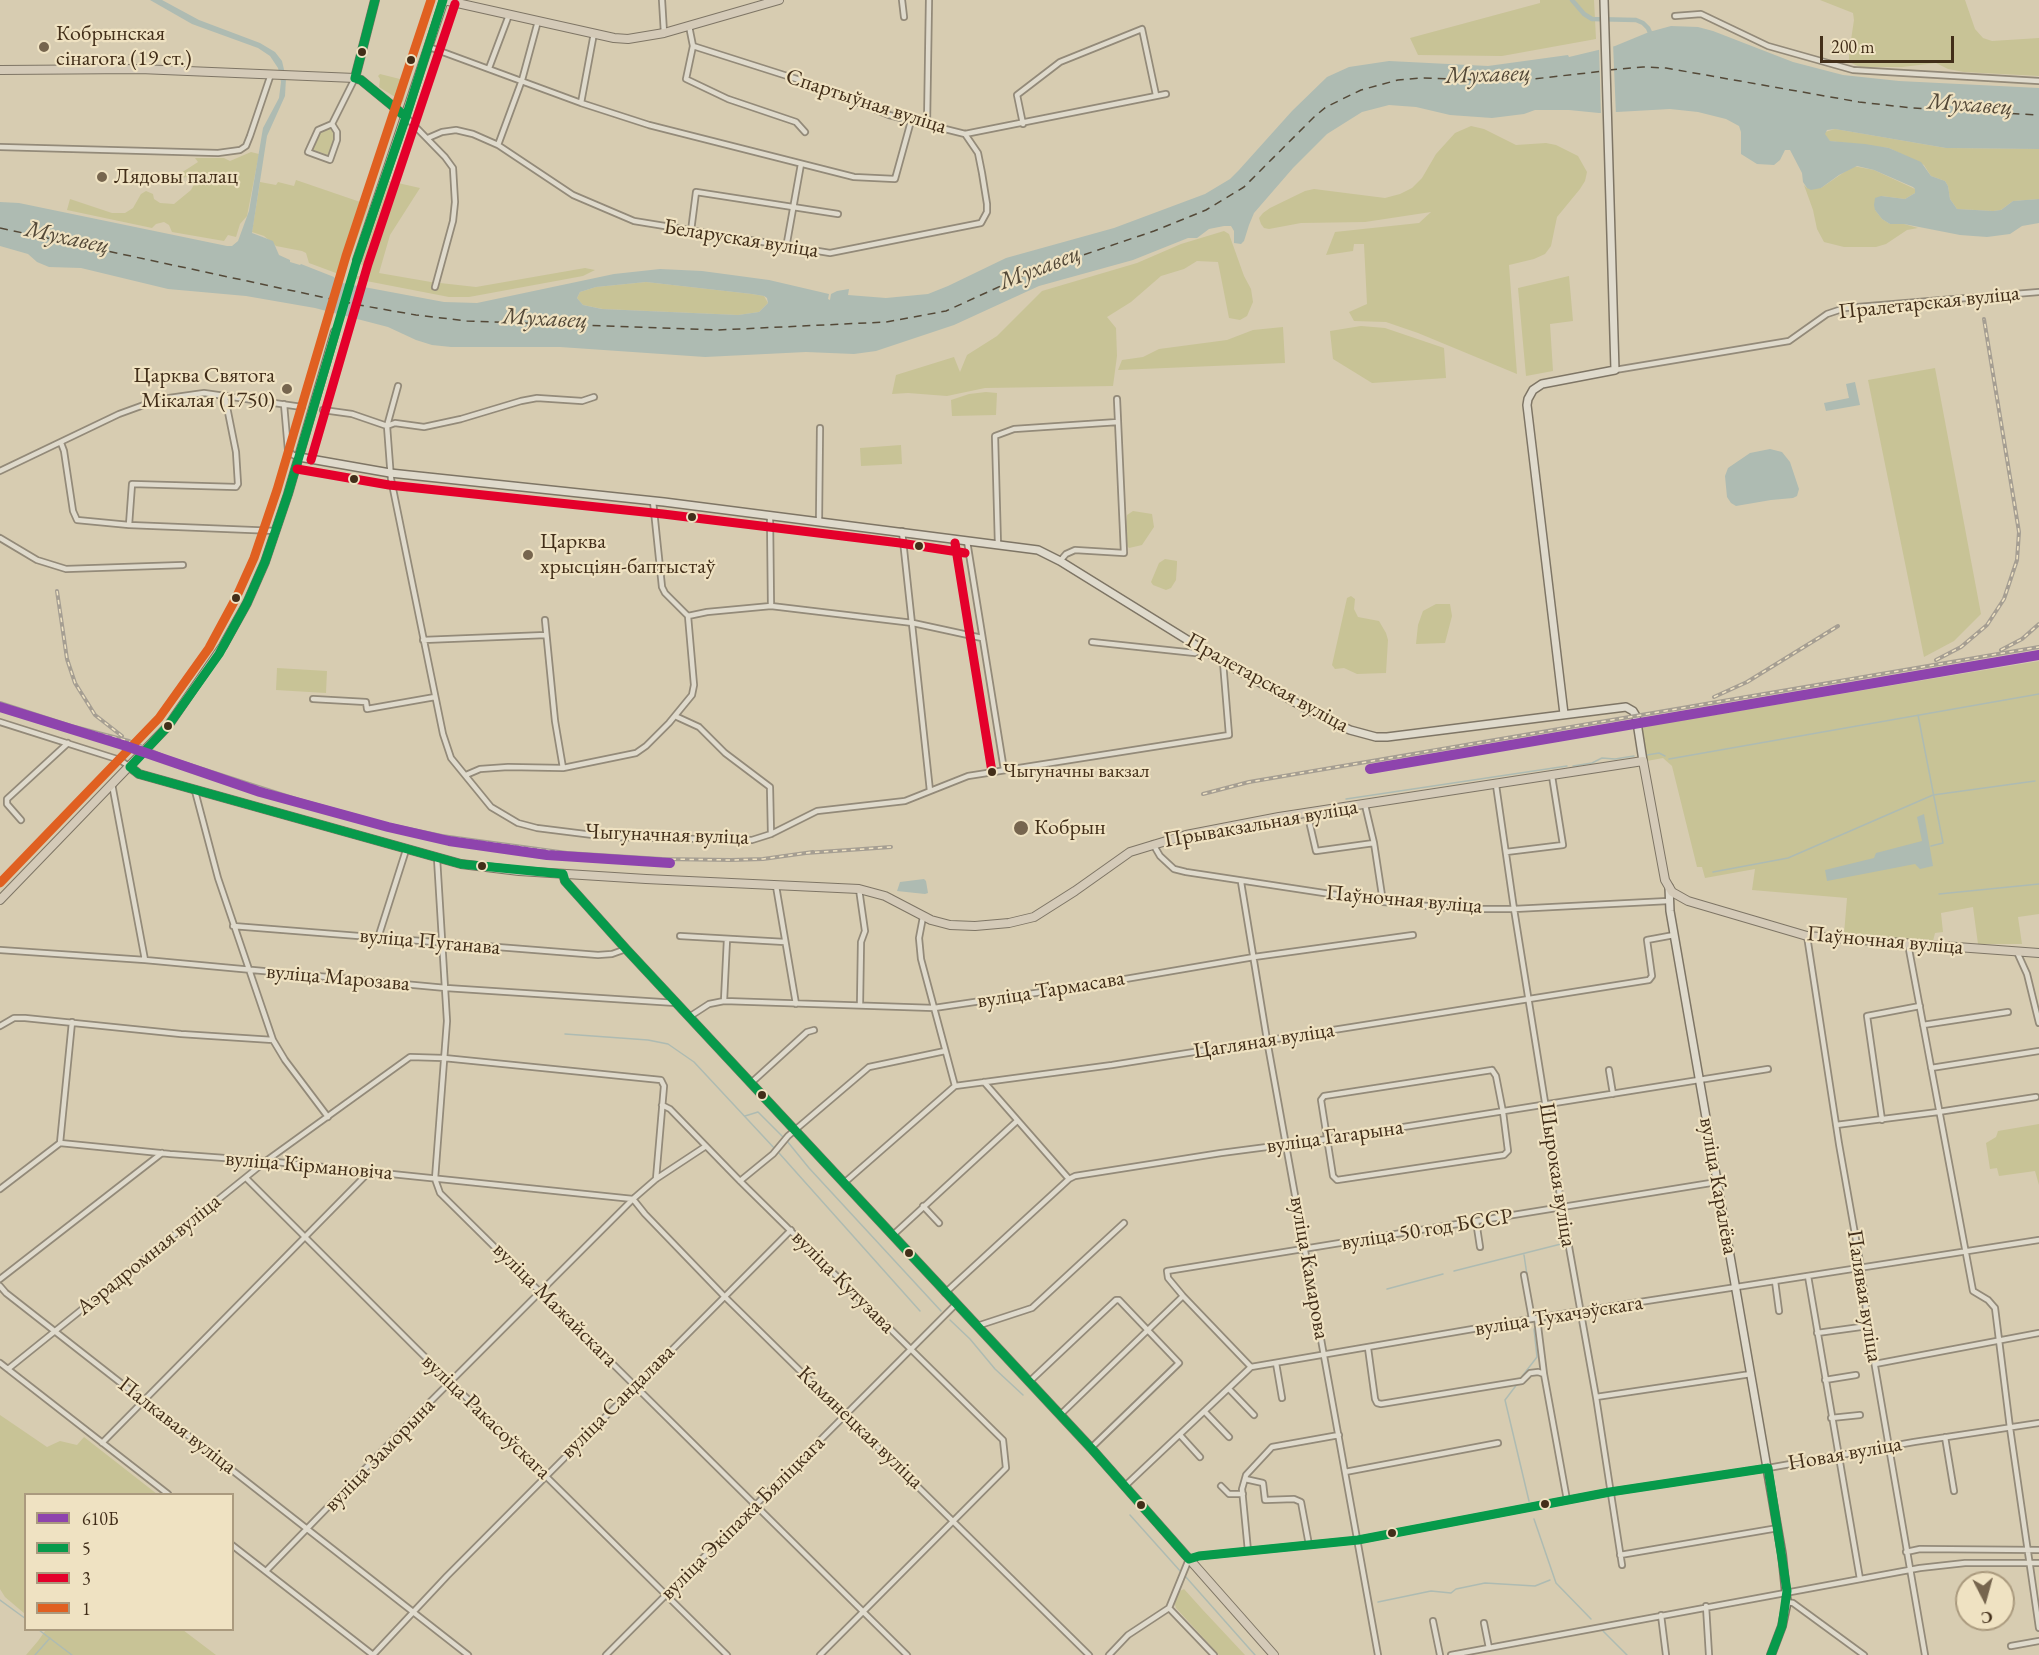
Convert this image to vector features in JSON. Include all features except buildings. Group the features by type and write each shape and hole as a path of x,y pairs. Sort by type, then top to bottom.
{"main road":[{"path":"355,78 375,0"},
{"path":"357,260 443,0 628,39 664,33 779,0"},
{"path":"1604,0 1615,370"},
{"path":"0,70 92,68 355,78 361,80 406,117"},
{"path":"0,900 168,726 219,654 247,603 265,562 299,457 334,332"},
{"name":"Пралетарская вуліца","path":"1564,714 1527,399 1537,387 1550,382 1615,370"},
{"name":"Пралетарская вуліца","path":"299,457 390,473 653,501 1038,550 1060,561 1223,662 1333,723 1376,737 1626,707 1636,716"},
{"name":"вуліца Каралёва","path":"1636,716 1662,868 1669,887 1668,901 1778,1528 1787,1602 1782,1626 1771,1655"},
{"name":"Прывакзальная вуліца","path":"130,767 139,774 195,791 406,850 479,867 563,874 859,889 885,896 923,917 950,925 975,926 998,925 1028,919 1044,912 1126,855 1153,844 1214,828 1643,762"},
{"path":"563,874 565,881 626,949 1091,1448 1274,1655"},
{"name":"Паўночная вуліца","path":"1669,887 1678,896 1688,901 1808,936 2039,953"}],"street":[{"path":"662,0 664,33"},
{"path":"902,0 904,17"},
{"path":"927,125 929,0"},
{"path":"1675,16 1701,14 1768,46 1853,70 2039,81"},
{"path":"489,68 508,15"},
{"path":"498,145 522,80 538,21"},
{"path":"689,26 693,45 686,79 728,99 796,122 805,132"},
{"path":"1023,124 1017,95 1060,62 1142,29 1156,95"},
{"path":"581,103 594,33"},
{"name":"Спартыўная вуліца","path":"693,45 806,82 889,115 965,134 1166,93"},
{"path":"429,47 581,103 649,125 854,177 895,179 911,120"},
{"path":"0,147 218,153 240,150 246,146 271,74"},
{"path":"332,124 337,132 337,140 330,160 308,152 318,130 332,124 355,78"},
{"path":"406,117 428,138 453,168 455,202 453,221 435,287"},
{"name":"Беларуская вуліца","path":"428,138 442,132 456,130 473,134 498,145 573,195 634,221 786,248 840,253 981,223 987,212 982,173 978,153 965,134"},
{"path":"786,248 801,165"},
{"path":"691,231 696,192 838,214"},
{"name":"Пралетарская вуліца","path":"1615,370 1789,341 1827,314 1845,308 2039,292"},
{"name":"Чыгуначная вуліца","path":"398,386 387,426 390,473 443,734 451,758 491,807 513,820 537,828 609,837 752,840 771,834 817,811 905,801 968,776 1229,735 1223,662"},
{"path":"0,471 119,414 152,402 204,393 302,407"},
{"path":"129,525 132,484 236,487 238,484 236,452 225,397"},
{"path":"323,410 352,414 387,426 395,423 424,427 537,398 582,401 594,397"},
{"path":"1060,561 1075,549 1124,554 1117,399"},
{"path":"285,404 288,450 292,455 299,457"},
{"path":"998,545 995,436 1014,429 1118,422"},
{"path":"819,521 820,428"},
{"path":"61,443 73,512 77,520 129,525 276,531"},
{"path":"466,775 480,770 508,767 563,768 636,753 675,717 692,695 694,685 688,616 662,587 653,501"},
{"path":"770,515 771,606"},
{"path":"902,531 930,791"},
{"path":"0,538 38,560 66,569 183,565"},
{"path":"968,541 1004,770"},
{"path":"688,616 771,606 913,623 982,638"},
{"path":"545,620 555,721 563,768"},
{"path":"423,640 546,635"},
{"path":"1092,642 1195,653 1203,649"},
{"path":"313,699 366,702 367,709 435,697"},
{"path":"675,717 699,727 725,753 771,787 771,834"},
{"path":"0,722 120,760 130,767"},
{"path":"21,820 7,804 7,799 68,743"},
{"path":"1506,852 1563,845 1552,776"},
{"path":"112,784 145,960"},
{"name":"Шырокая вуліца","path":"1496,785 1562,1208 1596,1397 1622,1565"},
{"path":"195,791 233,926 273,1040 285,1060 328,1117"},
{"path":"1365,805 1374,843 1383,902"},
{"path":"1307,812 1316,851 1374,843"},
{"name":"Паўночная вуліца","path":"1153,844 1160,856 1174,869 1241,882 1383,902 1461,909 1514,909 1668,901"},
{"path":"378,938 406,850"},
{"path":"435,1179 447,1021 437,858"},
{"name":"вуліца Камарова","path":"1241,882 1378,1655"},
{"path":"776,886 796,1004"},
{"path":"859,889 865,931 861,942 860,1005"},
{"path":"844,1183 955,1086 921,959 919,938 923,917"},
{"name":"вуліца Пуганава","path":"233,926 598,955 612,954 626,949"},
{"name":"вуліца Тармасава","path":"689,1017 709,1004 723,1001 934,1008 1254,957 1413,935"},
{"name":"Цагляная вуліца","path":"955,1086 1649,980 1652,976 1647,940 1674,935"},
{"path":"680,936 785,942"},
{"name":"Палявая вуліца","path":"1808,936 1836,1125 1862,1268 1868,1326 1925,1655"},
{"path":"723,1001 727,939"},
{"path":"1908,944 1972,1291 1993,1304 2000,1340 2010,1428 2039,1628"},
{"name":"вуліца Марозава","path":"0,950 145,960 446,988 677,1004"},
{"path":"2017,952 2027,974 2039,1023"},
{"path":"1882,1120 1867,1016 1920,1006"},
{"path":"1923,1025 2008,1012"},
{"path":"0,1026 14,1018 181,1034 273,1040"},
{"path":"0,1190 60,1143 72,1022"},
{"path":"751,1083 807,1032 814,1030"},
{"path":"740,1181 773,1154 788,1136 870,1067 945,1051"},
{"path":"1931,1068 2039,1051"},
{"name":"Аэрадромная вуліца","path":"8,1369 266,1161 410,1058 444,1058 658,1078 663,1081 664,1086 656,1179"},
{"name":"вуліца Гагарына","path":"945,1293 1070,1179 1105,1170 1328,1139 1768,1069"},
{"path":"1492,1070 1496,1076 1503,1112 1508,1151 1504,1155 1337,1180 1333,1176 1321,1100 1324,1096 1492,1070"},
{"path":"1609,1070 1613,1094"},
{"path":"984,1082 1070,1179"},
{"path":"1836,1125 2036,1097"},
{"name":"вуліца Кутузава","path":"662,1105 666,1106 1003,1440 1006,1468 954,1521"},
{"path":"893,1235 1017,1121"},
{"name":"вуліца Кірмановіча","path":"60,1143 633,1198"},
{"name":"вуліца Заморына","path":"266,1571 633,1198 656,1179 706,1146"},
{"path":"0,1279 162,1154"},
{"path":"102,1443 369,1172"},
{"name":"вуліца Ракасоўскага","path":"246,1178 728,1655"},
{"name":"вуліца Мажайскага","path":"435,1179 445,1199 542,1292 907,1655"},
{"name":"вуліца 50 год БССР","path":"1184,1296 1168,1278 1167,1271 1718,1182"},
{"name":"Камянецкая вуліца","path":"633,1198 645,1214 724,1296 1089,1655"},
{"path":"923,1206 939,1223"},
{"path":"1476,1221 1480,1246"},
{"path":"977,1326 1032,1308 1124,1223"},
{"name":"вуліца Сандалава","path":"373,1655 635,1385 791,1230"},
{"name":"вуліца Тухачэўскага","path":"1251,1367 1580,1311 2039,1240"},
{"path":"1524,1275 1567,1500"},
{"path":"1808,1276 1860,1579"},
{"path":"1775,1281 1779,1311"},
{"name":"Палкавая вуліца","path":"0,1286 468,1655"},
{"path":"1060,1415 1184,1296 1251,1367 1125,1486"},
{"path":"1029,1382 1116,1300 1119,1300 1179,1363 1091,1448"},
{"name":"вуліца Экіпажа Бяліцкага","path":"606,1655 956,1304"},
{"path":"1817,1333 1868,1326"},
{"path":"1875,1364 2039,1333"},
{"path":"1368,1348 1375,1399 1381,1404 1522,1382 1530,1373 1544,1374"},
{"path":"0,1363 167,1493"},
{"path":"1276,1363 1282,1398"},
{"path":"1596,1397 1751,1374"},
{"path":"1825,1380 1857,1376"},
{"path":"1229,1389 1254,1415"},
{"path":"1205,1412 1228,1437"},
{"path":"1831,1418 1850,1414 1860,1415"},
{"name":"Новая вуліца","path":"1189,1559 1199,1556 1358,1540 1610,1492 2039,1423"},
{"path":"1180,1435 1200,1457"},
{"path":"1248,1551 1243,1494 1245,1479 1272,1447 1339,1435"},
{"path":"1945,1437 1954,1491"},
{"path":"1346,1472 1498,1443"},
{"path":"1245,1479 1263,1484 1265,1500 1294,1499 1301,1502 1308,1545"},
{"path":"1221,1486 1228,1494 1243,1494"},
{"path":"820,1655 954,1521"},
{"path":"1620,1555 1778,1528"},
{"path":"234,1547 373,1655"},
{"path":"1906,1552 1920,1549 2039,1550"},
{"path":"1109,1655 1128,1635 1170,1608 1189,1559"},
{"path":"1451,1655 1910,1570 1965,1563 2039,1563"},
{"path":"1787,1602 1802,1609 1864,1655"},
{"path":"1706,1606 1708,1655"},
{"path":"1170,1608 1214,1655"},
{"path":"1662,1615 1666,1655"},
{"path":"1432,1621 1440,1655"},
{"path":"1484,1623 1489,1648"},
{"path":"2011,1646 2039,1641"}],"shaded area":[{"path":"1540,0 1594,0 1596,39 1502,56 1418,55 1410,38 1540,3"},
{"path":"1820,0 1965,0 1975,29 1983,38 1992,41 2039,38 2039,76 1964,72 1948,69 1936,63 1902,67 1860,67 1849,62 1853,13"},
{"path":"380,74 408,81 403,102 379,87 378,76"},
{"path":"329,126 332,128 334,140 328,155 311,149 319,134"},
{"path":"1471,126 1484,129 1516,145 1546,143 1556,145 1578,156 1587,172 1580,189 1557,217 1551,246 1545,254 1509,265 1517,374 1386,322 1354,321 1349,312 1367,304 1364,244 1354,244 1353,251 1326,255 1335,232 1419,223 1431,212 1365,222 1301,223 1269,229 1264,228 1259,218 1270,208 1314,189 1385,198 1400,194 1412,188 1422,178 1436,154 1455,133"},
{"path":"1835,129 1946,148 2039,149 2039,199 2013,201 2001,210 1993,211 1957,209 1950,199 1945,181 1931,176 1924,165 1889,148 1830,141 1825,137 1825,132"},
{"path":"251,152 259,154 247,216 240,224 236,237 228,235 224,241 172,232 169,225 164,222 152,228 67,210 70,199 112,213 125,213 133,208 141,194 146,191 153,194 154,199 160,203 174,204 191,190 200,174 182,178 181,173 198,162 195,158 224,158 230,161"},
{"path":"1853,166 1874,170 1915,189 1915,193 1905,199 1881,196 1875,210 1882,219 1890,224 1904,224 1918,228 1907,230 1886,244 1876,247 1844,247 1824,242 1817,229 1804,185 1807,188 1821,188"},
{"path":"296,180 369,205 349,261 343,261 344,276 309,263 306,253 302,251 276,246 264,236 252,232 260,182 276,185 278,182 294,186"},
{"path":"389,181 420,188 390,235 379,273 476,287 585,268 595,270 583,276 469,297 449,297 356,279 357,276 364,276 370,268 361,265"},
{"path":"1224,231 1229,234 1251,289 1253,302 1247,316 1240,320 1229,318 1218,262 1197,261 1184,269 1161,276 1131,302 1107,317 1116,328 1117,356 1113,386 985,388 947,396 892,394 896,375 954,357 960,372 967,355 997,336 1042,291 1137,263 1181,244"},
{"path":"1569,276 1573,321 1550,324 1553,371 1526,376 1518,288"},
{"path":"646,282 764,296 768,303 759,312 738,315 603,309 583,305 577,298 580,292 596,287"},
{"path":"1361,326 1385,328 1444,348 1446,378 1372,383 1333,359 1330,331"},
{"path":"1283,327 1285,363 1118,370 1122,360 1143,357 1159,349 1227,340 1253,330"},
{"path":"1935,368 1981,614 1954,641 1924,657 1868,380"},
{"path":"997,393 996,415 952,416 951,400 969,394"},
{"path":"901,445 902,464 861,466 860,448"},
{"path":"1133,511 1152,514 1154,527 1142,545 1129,548 1125,537 1127,515"},
{"path":"1165,559 1177,561 1176,580 1171,588 1166,590 1151,582 1159,563"},
{"path":"1351,596 1355,599 1354,609 1358,617 1379,621 1386,633 1388,640 1386,673 1357,674 1344,668 1335,669 1332,665 1347,598"},
{"path":"1436,604 1450,604 1452,616 1445,643 1416,644 1418,625 1423,611"},
{"path":"2039,661 2039,914 2018,917 2022,944 1978,944 1973,907 1941,913 1943,932 1935,933 1933,941 1921,942 1844,934 1847,898 1752,890 1755,869 1705,878 1702,867 1697,867 1672,766 1663,758 1647,761 1642,727"},
{"path":"277,668 327,671 326,693 276,690"},
{"path":"2039,1124 2039,1185 2035,1171 1999,1176 1997,1168 1990,1169 1986,1143 1996,1137 1998,1131"},
{"path":"0,1415 47,1447 60,1441 77,1445 84,1437 156,1493 24,1493 24,1613 5,1597 0,1589"},
{"path":"1184,1589 1245,1655 1219,1655 1176,1608 1174,1601 1178,1592"},
{"path":"45,1631 184,1631 216,1655 26,1655"}],"water":[{"name":"Мухавец","path":"150,0 162,0 199,20 260,43 275,52 282,61 286,78 285,96 267,136 252,233 273,241 279,255 290,262 334,277 337,282 444,302 477,303 614,274 660,269 702,271 769,280 829,294 828,299 830,300 831,294 849,289 848,295 886,298 928,294 1006,258 1114,228 1205,194 1230,179 1292,111 1327,77 1349,67 1389,61 1488,66 1568,55 1569,57 1615,46 1671,26 1698,27 1713,31 1793,62 1843,75 1899,81 2039,88 2039,149 1946,148 1835,129 1827,130 1825,134 1830,141 1889,148 1921,162 1931,176 1945,181 1950,199 1957,209 1993,211 2001,210 2013,201 2039,199 2039,223 2022,226 2010,234 1987,237 1960,235 1904,224 1890,224 1882,219 1875,210 1875,198 1881,196 1905,199 1915,193 1913,187 1874,170 1857,166 1821,188 1811,190 1803,182 1802,173 1790,150 1785,150 1780,160 1774,165 1757,164 1741,154 1739,126 1726,119 1698,112 1670,109 1599,113 1535,110 1524,114 1492,118 1450,115 1416,107 1389,105 1362,112 1327,134 1293,168 1254,213 1241,244 1234,243 1234,231 1231,226 1209,229 1197,238 1188,238 1133,260 1039,286 954,325 876,351 854,354 806,352 705,357 560,347 432,345 388,327 315,308 246,296 168,289 81,268 49,267 37,262 28,254 0,246 0,202 19,203 227,246 232,246 238,241 249,211 263,128 279,98 281,82 278,68 270,56 258,48 192,24","holes":["646,282 764,296 768,303 759,312 738,315 602,309 583,305 577,298 580,292 596,287"]},
{"path":"1855,382 1860,405 1826,411 1824,403 1849,398 1846,384"},
{"path":"1770,449 1782,452 1790,462 1799,489 1797,496 1736,506 1731,503 1727,497 1725,476 1728,468 1750,453"},
{"path":"1924,814 1933,866 1920,869 1915,864 1827,881 1825,870 1874,858 1876,853 1922,841 1917,817"},
{"path":"924,879 928,893 897,891 900,882"}],"pier":[{"path":"1613,43 1616,116 1601,116 1599,47"}],"waterway":[{"path":"1572,0 1584,14 1592,19 1636,20 1643,23 1652,37"},
{"path":"1669,759 2039,694"},
{"path":"1918,715 1943,843 1931,846"},
{"path":"1647,755 1659,753 1665,756"},
{"path":"1573,766 1592,763 1602,758 1615,759 1634,756"},
{"path":"1346,799 1567,766"},
{"path":"1713,872 1788,858 1933,795 2035,781"},
{"path":"1939,894 2039,884"},
{"path":"565,1034 648,1040 668,1044 694,1062 775,1149"},
{"path":"745,1116 758,1112 783,1137"},
{"path":"787,1141 809,1168 941,1311"},
{"path":"779,1153 920,1311"},
{"path":"1454,1271 1561,1244"},
{"path":"1524,1255 1530,1295"},
{"path":"1387,1289 1443,1274"},
{"path":"950,1320 970,1339 995,1369 1023,1395"},
{"path":"1520,1379 1537,1357 1534,1329"},
{"path":"1518,1383 1505,1400 1529,1501"},
{"path":"1130,1515 1181,1572"},
{"path":"1534,1519 1556,1583 1591,1619"},
{"path":"1185,1576 1255,1655"},
{"path":"1378,1602 1431,1591 1451,1593 1456,1589 1485,1583 1535,1586 1550,1580"},
{"path":"0,1600 24,1618"},
{"path":"40,1631 72,1655"},
{"path":"1603,1631 1627,1655"},
{"path":"35,1655 50,1638"}],"ferry route":[{"path":"1609,70 1643,67 1666,68 1859,102 1912,108 2039,115"},
{"path":"0,228 359,305 467,321 718,330 886,322 946,311 1027,274 1154,231 1206,210 1244,187 1326,107 1361,90 1398,80 1421,78 1516,81 1604,71"}],"railway":[{"path":"1936,660 1961,647 1987,625 2004,599 2017,560 2019,532 1984,319"},
{"path":"57,591 67,659 75,683 95,715 122,736"},
{"path":"2001,650 2022,639 2039,624"},
{"path":"1714,697 1747,682 1838,626"},
{"path":"1203,794 1249,782 2039,647"},
{"path":"0,703 71,726 129,741 168,758 299,800 385,824 442,836 567,853 662,859 763,859 813,852"},
{"path":"806,853 891,847"}],"transit line":[{"name":"5","path":"375,0 355,78 361,80 406,117"},
{"name":"1","path":"0,883 159,718 209,648 236,598 254,558 277,490 346,256 431,0"},
{"name":"5","path":"130,767 168,726 219,654 247,603 265,562 288,494 357,260 443,0"},
{"name":"3","path":"311,460 368,264 455,4"},
{"name":"3","path":"297,469 389,485 663,514 965,553"},
{"name":"3","path":"955,543 992,772"},
{"name":"610Б","path":"1370,769 2039,655"},
{"name":"610Б","path":"0,707 126,746 260,792 388,827 449,841 547,855 670,863"},
{"name":"5","path":"130,767 139,774 461,864 563,874"},
{"name":"5","path":"563,874 565,881 626,949 1091,1448 1189,1559"},
{"name":"5","path":"1768,1468 1787,1591 1782,1626 1771,1655"},
{"name":"5","path":"1189,1559 1199,1556 1358,1540 1610,1492 1768,1468"}],"place":[{"name":"Кобрынская сінагога (19 ст.)","path":"44,47"},
{"name":"Лядовы палац","path":"102,177"},
{"name":"Царква Святога Мікалая (1750)","path":"287,389"},
{"name":"Царква хрысціян-баптыстаў","path":"528,555"},
{"name":"Чыгуначны вакзал","path":"992,772"},
{"name":"Кобрын","path":"1021,828"}]}
